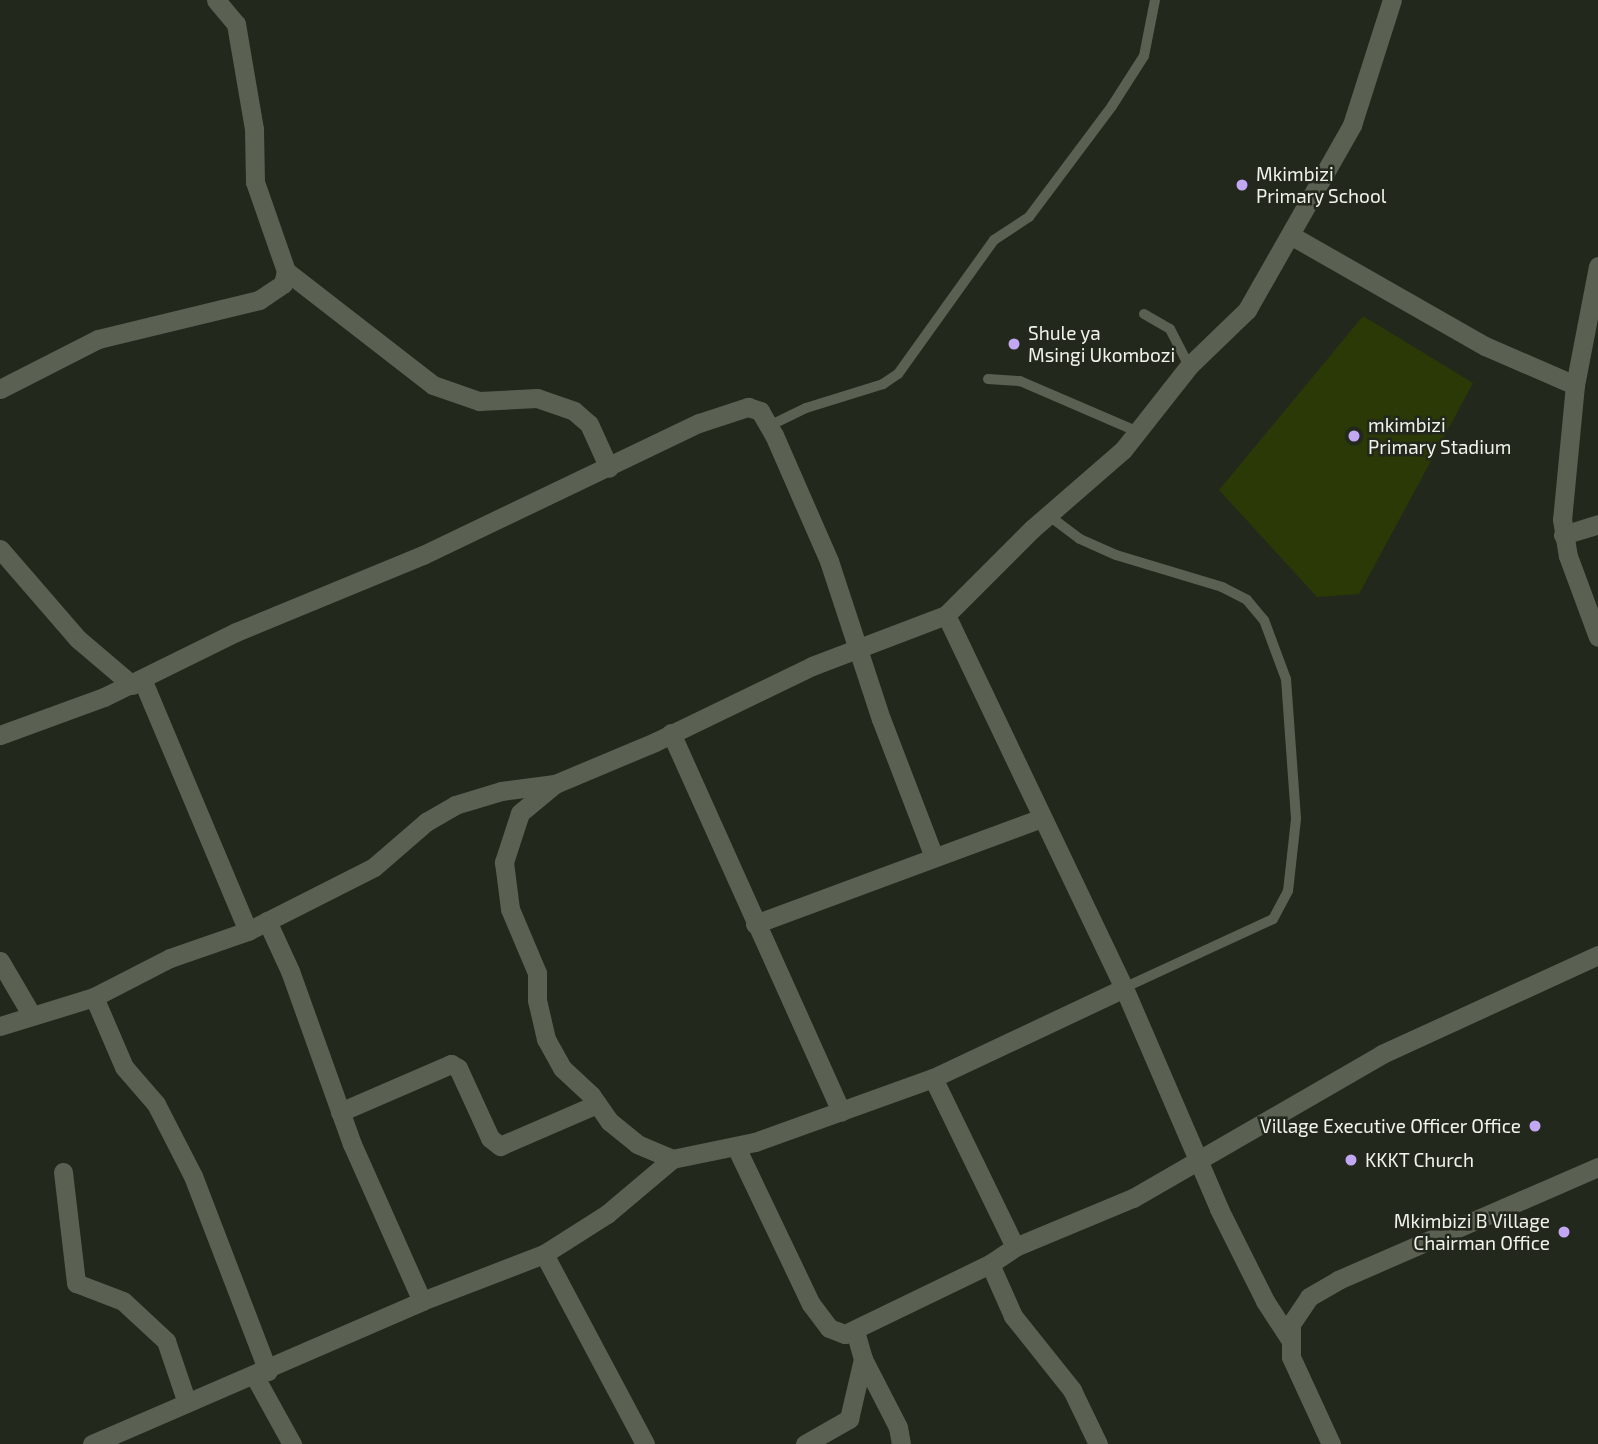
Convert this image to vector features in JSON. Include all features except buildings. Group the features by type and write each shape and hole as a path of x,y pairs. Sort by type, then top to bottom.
{"street":[{"path":"0,389 98,339 266,297 283,284 286,271 255,183 253,118 236,24 216,0"},
{"path":"672,1159 622,1134 562,1068 546,1039 537,1000 537,973 506,891 504,862 520,813 555,784 857,647 918,629 946,615 1048,515 1122,450 1189,366 1247,310 1292,236 1352,125 1392,0"},
{"path":"1292,236 1485,346 1575,384"},
{"path":"1598,266 1575,384 1563,535 1598,637"},
{"path":"286,271 433,385 479,401 537,398 574,411 589,424 609,468"},
{"path":"0,735 137,682 236,632 423,555 535,499 609,468 735,408 755,408 769,426 829,561 857,647 934,857"},
{"path":"1563,535 1598,524"},
{"path":"0,549 64,625 137,682 248,931"},
{"path":"946,615 1124,988 1265,1301 1289,1338 1295,1370 1331,1444"},
{"path":"671,733 841,1112"},
{"path":"0,1026 31,1014 94,997 170,958 248,931 374,867 426,822 455,805 501,791 555,784"},
{"path":"755,925 1042,818"},
{"path":"267,921 290,971 340,1112 422,1301"},
{"path":"736,1147 790,1264 823,1322 834,1333 855,1331 990,1264 1015,1247 1132,1198 1382,1055 1598,955"},
{"path":"0,961 31,1014"},
{"path":"92,1444 261,1374 422,1301 544,1254 598,1220 672,1159 736,1147 933,1078 1124,988"},
{"path":"94,997 124,1067 156,1104 193,1176 261,1374 292,1444"},
{"path":"340,1112 451,1064 457,1068 490,1138 500,1146 597,1104"},
{"path":"933,1078 1015,1247"},
{"path":"1289,1338 1295,1314 1309,1297 1338,1280 1598,1167"},
{"path":"63,1172 76,1283 122,1301 166,1341 187,1403"},
{"path":"544,1254 645,1444"},
{"path":"990,1264 1013,1316 1072,1390 1098,1444"},
{"path":"855,1331 863,1359 898,1427 901,1444"},
{"path":"805,1444 849,1419 863,1359"}],"lane":[{"path":"769,426 806,408 883,384 898,374 994,240 1030,217 1112,106 1144,56 1155,0"},
{"path":"1144,314 1170,329 1189,366"},
{"path":"988,379 1020,382 1136,430"},
{"path":"1048,515 1080,539 1116,555 1222,587 1247,600 1264,620 1286,679 1296,819 1288,891 1273,919 1124,988"}],"green space":[{"name":"mkimbizi Primary Stadium","path":"1363,316 1473,383 1359,594 1317,597 1219,490"}],"place":[{"name":"Mkimbizi Primary School","path":"1242,185"},
{"name":"Shule ya Msingi Ukombozi","path":"1014,344"},
{"name":"mkimbizi Primary Stadium","path":"1354,436"},
{"name":"Village Executive Officer Office","path":"1535,1126"},
{"name":"KKKT Church","path":"1351,1160"},
{"name":"Mkimbizi B Village Chairman Office","path":"1564,1232"}]}
